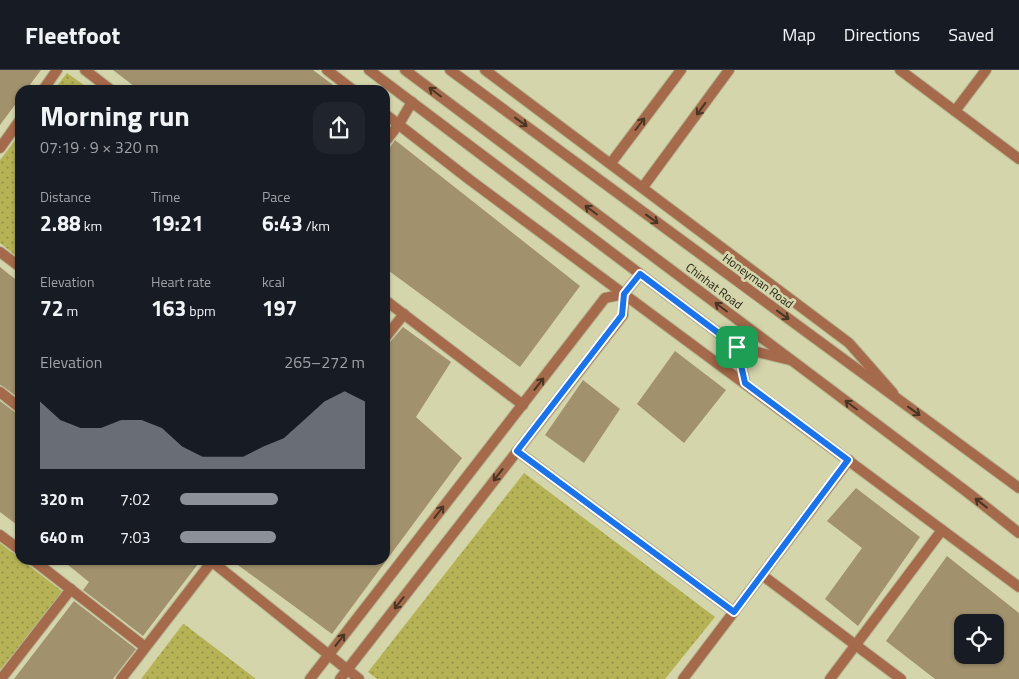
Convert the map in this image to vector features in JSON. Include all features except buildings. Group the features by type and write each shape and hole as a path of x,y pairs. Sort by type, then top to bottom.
{"street":[{"path":"46,85 57,70"},
{"path":"85,70 104,85"},
{"path":"327,70 347,85"},
{"path":"369,70 389,85"},
{"name":"Chinhat Road","path":"405,70 1019,533"},
{"name":"Honeyman Road","path":"450,70 1019,488"},
{"path":"485,70 849,343 900,401"},
{"path":"611,163 681,70"},
{"path":"643,187 729,70"},
{"path":"900,70 1019,159"},
{"path":"955,111 986,70"},
{"path":"390,86 737,347 791,360"},
{"path":"390,136 412,102"},
{"path":"390,118 470,180 1019,587"},
{"path":"0,148 15,127"},
{"path":"0,252 15,263"},
{"path":"340,679 622,315 624,294 640,274"},
{"path":"310,679 605,298 624,294"},
{"path":"390,304 523,405"},
{"path":"390,332 404,314"},
{"path":"737,347 745,383"},
{"path":"0,392 15,404"},
{"path":"517,451 734,612"},
{"path":"683,679 848,460"},
{"path":"830,679 942,530"},
{"path":"0,535 15,546"},
{"path":"40,565 145,647"},
{"path":"121,679 209,565"},
{"path":"217,565 360,679"},
{"path":"762,575 901,679"},
{"path":"1,679 71,589"}],"shaded area":[{"path":"67,73 84,85 58,85"},
{"path":"15,140 15,255 0,243 0,160"},
{"path":"524,473 715,617 665,679 377,679 368,672"},
{"path":"0,543 15,555 15,565 28,565 63,592 0,670"},
{"path":"184,624 256,679 141,679"}],"route":[{"path":"640,274 737,347 745,383 848,460 734,612 517,451 622,315 624,294 640,274"}]}
